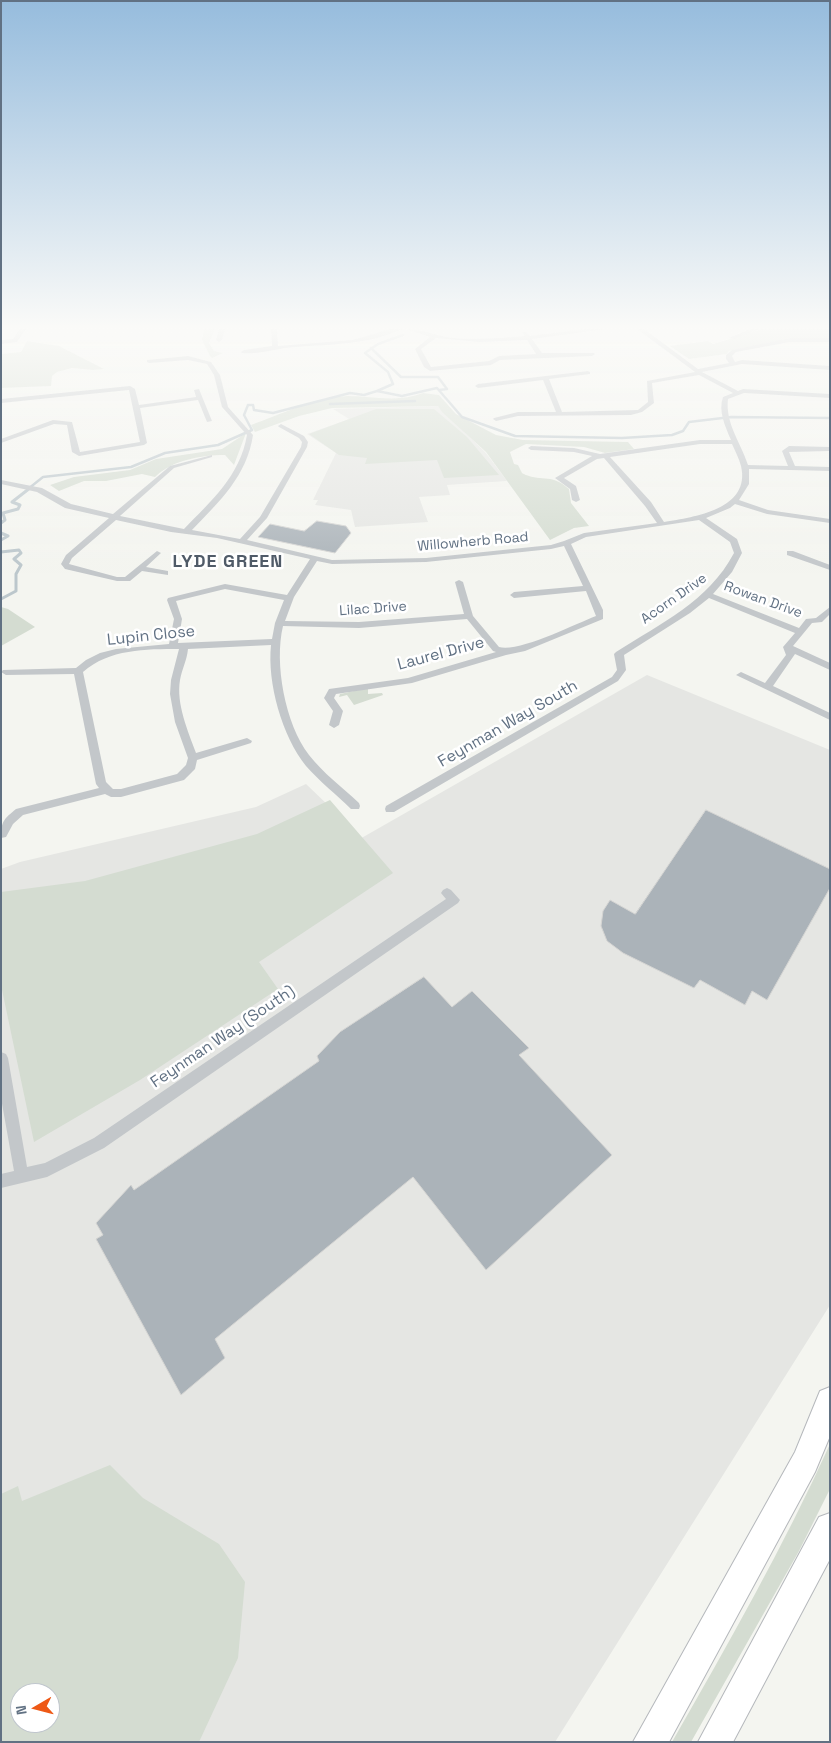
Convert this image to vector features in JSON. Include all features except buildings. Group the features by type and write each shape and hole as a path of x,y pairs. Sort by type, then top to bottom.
{"highway":[{"path":"650,1742 805,1462 830,1401"},
{"path":"715,1742 830,1528"}],"street":[{"path":"1,441 53,422 61,421 70,423 75,452 79,454 144,443 137,410"},
{"path":"205,410 209,421"},
{"path":"186,532 222,494 237,474 250,438 247,431 228,410"},
{"path":"486,413 499,420 518,414 559,412 632,413 639,410"},
{"path":"726,410 734,442 745,467 746,477 742,492 735,501 768,512 830,521"},
{"path":"242,542 263,518 304,447 305,442 302,437 281,426"},
{"path":"560,478 588,459 602,455 700,442 734,442"},
{"path":"531,448 570,448 602,455 648,504 662,524"},
{"path":"792,467 785,451 788,448 830,449"},
{"path":"157,553 127,579 121,580 68,567 65,564 69,557 172,468 210,456"},
{"path":"745,467 830,469"},
{"path":"548,476 560,478 574,488 576,500"},
{"name":"Willowherb Road","path":"1,482 39,490 60,503 116,517 345,563 426,560 522,550 567,543 584,535 702,518 735,501"},
{"name":"Acorn Drive","path":"620,654 709,595 728,573 738,553 734,541 702,518"},
{"path":"459,582 469,616 496,649 505,652 522,649 600,617 589,588 567,543"},
{"path":"790,553 830,568"},
{"path":"315,558 288,598 274,642 274,667 278,691 300,748 309,762 355,806"},
{"path":"141,568 165,573"},
{"path":"6,672 78,671 101,784 106,790 111,793 121,793 180,778 191,766 193,758 176,704 175,683 184,658 178,646 178,619 171,600 226,586 288,598"},
{"path":"514,595 589,588"},
{"name":"Rowan Drive","path":"709,595 801,632 810,622 819,620 830,609"},
{"name":"Lilac Drive","path":"279,623 359,625 469,616"},
{"path":"819,620 830,625"},
{"path":"787,648 801,632"},
{"name":"Lupin Close","path":"78,671 85,662 104,654 178,646 274,642"},
{"path":"787,648 830,667"},
{"path":"767,687 791,655 787,648"},
{"name":"Laurel Drive","path":"334,724 338,711 329,698 332,691 409,681 505,652"},
{"name":"Feynman Way South","path":"390,809 615,679 621,674 623,667 620,654"},
{"path":"741,675 830,717"},
{"path":"193,758 246,741"},
{"path":"2,834 9,821 20,812 106,790"},
{"name":"Feynman Way (South)","path":"1,1181 47,1170 99,1143 450,896"},
{"path":"1,1058 22,1177"}],"shaded area":[{"path":"289,410 322,410 299,416 255,432 251,425"},
{"path":"335,410 442,410 486,453 507,481 447,485 450,495 419,497 428,522 355,527 351,510 315,505 318,500 313,500 336,453 307,434 349,419"},
{"path":"372,410 436,410 467,437 499,475 444,478 437,460 365,464 367,458 339,455 309,434"},
{"path":"441,410 453,410 456,414 496,435 523,440 628,442 634,449 605,453 584,447 526,444 510,452 514,464 518,465 522,473 528,476 551,479 569,489 571,503 589,526 574,528 550,540 486,452"},
{"path":"246,433 234,465 225,455 207,456 170,466 155,477 142,474 106,481 84,481 59,491 50,485 74,477 130,470 156,459 222,449"},
{"path":"1,607 8,609 35,627 1,646"},
{"path":"647,675 830,750 830,1305 555,1742 1,1742 1,869 20,862 256,807 306,784 330,807 358,840"},
{"path":"368,688 368,694 382,693 383,695 354,705 347,695 339,697 340,694"},
{"path":"330,800 393,873 259,962 278,989 140,1080 34,1142 1,985 1,892 85,881 257,834"},
{"path":"830,1444 830,1489 799,1551 691,1742 672,1742 775,1557"},
{"path":"110,1465 143,1498 219,1544 245,1582 238,1658 199,1742 1,1742 1,1494 18,1486 22,1501"}],"waterway":[{"path":"28,489 43,477 131,467 165,453 218,445 252,430 244,415 246,410"},
{"path":"256,410 273,413 283,410"},
{"path":"456,410 462,417 515,436 622,438 672,435 683,431 689,422 731,417 830,418"},
{"path":"1,523 5,520 3,513 18,509 20,505 12,502 30,488"},
{"path":"1,533 8,536 1,540"},
{"path":"1,552 19,550 21,553 14,559 21,565 16,574 16,591 1,599"}],"district":[{"name":"LYDE GREEN","path":"228,562"}]}
